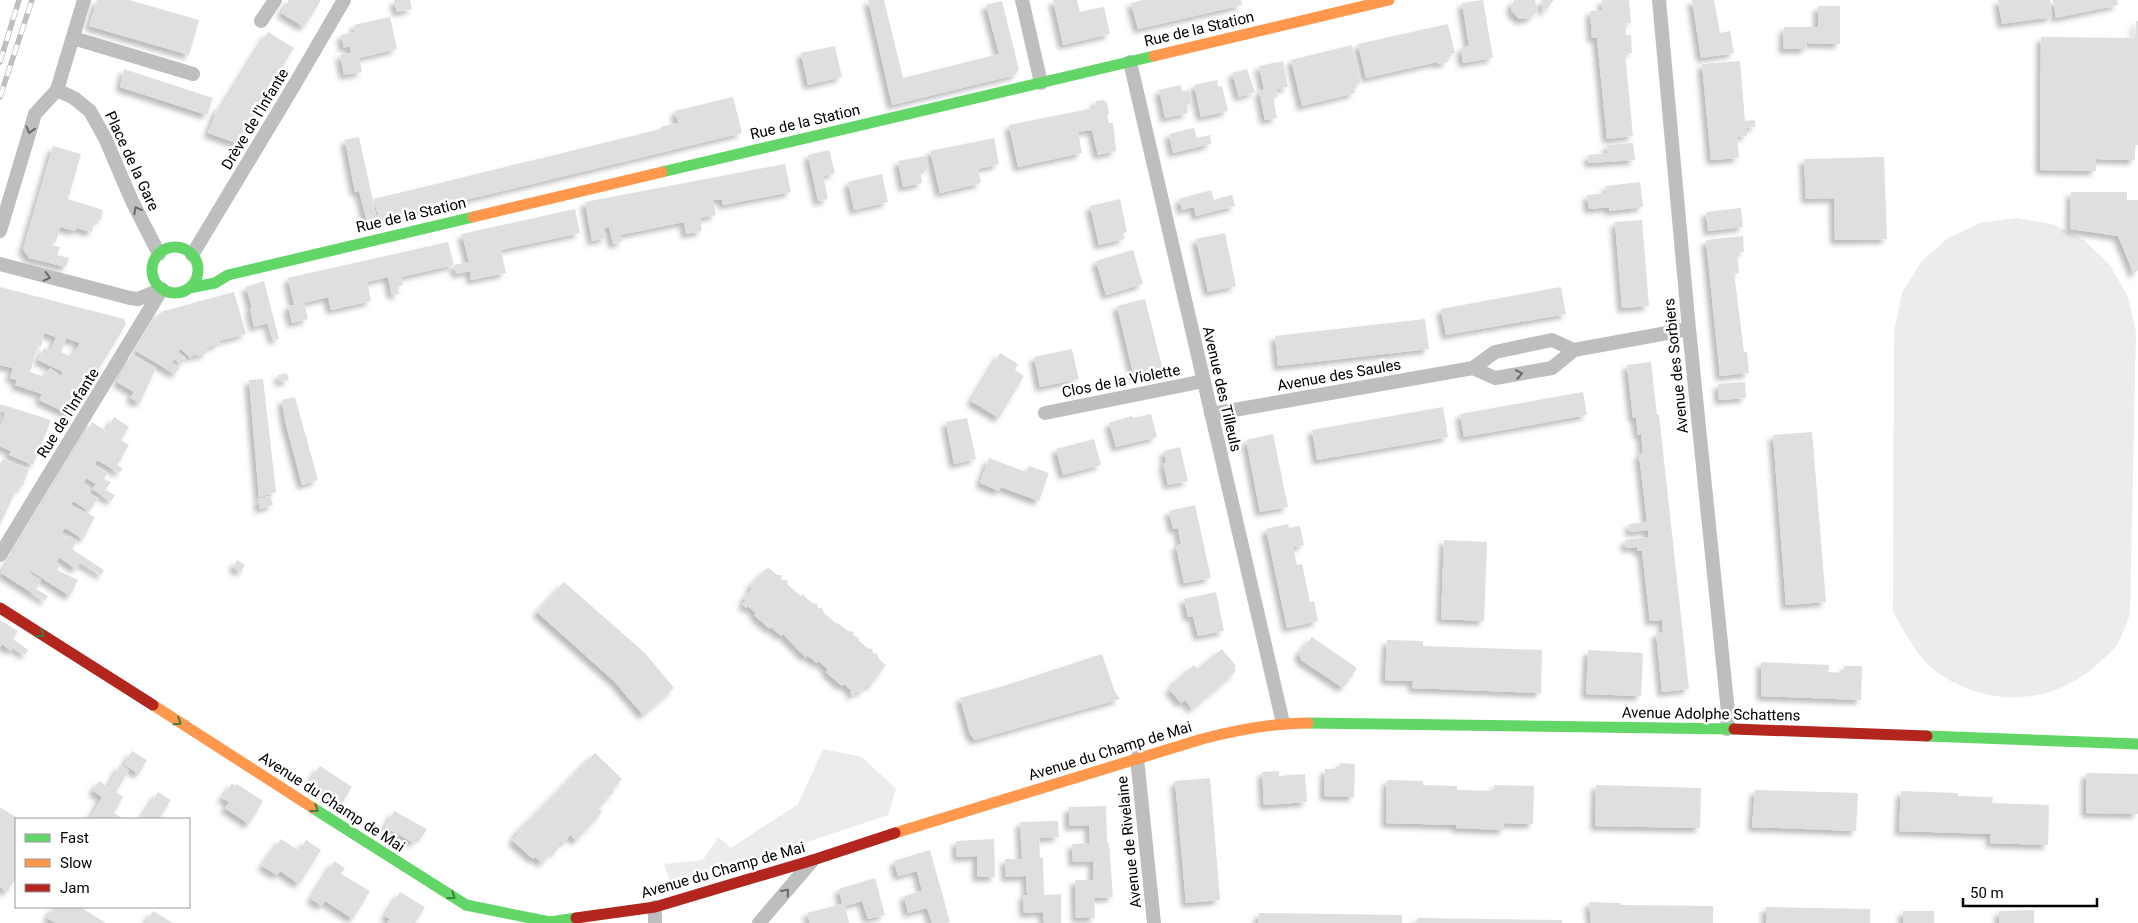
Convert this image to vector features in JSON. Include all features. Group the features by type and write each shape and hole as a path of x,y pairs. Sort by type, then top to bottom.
{"street":[{"path":"2,225 35,114 57,90 84,0"},
{"path":"262,21 275,0"},
{"name":"Drève de l'Infante","path":"192,255 344,0"},
{"path":"1022,0 1041,83"},
{"name":"Rue de la Station","path":"189,288 215,283 228,275 1389,0"},
{"name":"Avenue des Sorbiers","path":"1659,0 1689,330 1728,712 1727,729"},
{"path":"73,38 194,74"},
{"name":"Avenue des Tilleuls","path":"1130,62 1283,723"},
{"name":"Place de la Gare","path":"57,90 74,98 90,111 105,138 132,201 159,254"},
{"path":"192,255 197,263 198,272 195,281 189,288 171,293 162,289 153,276 152,268 159,254 167,249 176,247 184,250 212,265 228,275"},
{"path":"0,264 130,298 138,299 162,289"},
{"name":"Rue de l'Infante","path":"0,554 162,289"},
{"path":"1473,368 1495,378 1552,368 1574,350 1689,330"},
{"name":"Avenue des Saules","path":"1211,414 1473,368 1495,352 1552,340 1574,350"},
{"name":"Clos de la Violette","path":"1045,413 1204,381"},
{"name":"Avenue du Champ de Mai","path":"0,608 466,905 550,922 655,907 813,860 937,819 1137,758 1238,730 1283,723"},
{"name":"Avenue Adolphe Schattens","path":"1283,723 1727,729 2138,744"},
{"name":"Avenue de Rivelaine","path":"1137,758 1154,923"},
{"path":"759,923 813,860"},
{"path":"655,907 655,923"}],"shaded area":[{"path":"2016,218 2052,224 2084,240 2110,265 2128,297 2136,332 2130,614 2122,635 2114,648 2082,676 2063,687 2044,694 2002,697 1981,693 1961,686 1933,669 1920,655 1893,612 1894,332 1902,293 1921,262 1948,238 1980,223"},
{"path":"823,749 862,757 896,789 888,815 672,887 664,864 703,860 718,837 731,848 798,804"}],"building":[{"path":"97,0 129,0 199,20 189,55 89,26"},
{"path":"289,0 321,0 304,27 281,13"},
{"path":"394,0 410,0 412,9 397,12"},
{"path":"868,0 884,0 903,78 999,54 986,5 1002,1 1019,70 1015,75 892,105"},
{"path":"1053,0 1077,0 1080,12 1104,7 1110,34 1063,45"},
{"path":"1143,0 1241,0 1242,5 1138,29 1131,3"},
{"path":"1483,0 1493,58 1463,63 1461,48 1469,46 1462,3"},
{"path":"1514,0 1535,0 1536,13 1528,19 1519,19 1512,12 1511,7"},
{"path":"1541,0 1554,0 1543,13"},
{"path":"1602,0 1629,0 1631,23 1625,24 1626,35 1631,35 1632,53 1625,53 1633,136 1607,139 1597,38 1592,38 1590,11 1603,10"},
{"path":"1692,0 1714,0 1720,33 1730,31 1734,53 1701,58"},
{"path":"1998,0 2050,0 2052,17 2002,24"},
{"path":"2053,0 2117,0 2118,5 2056,18"},
{"path":"1818,6 1840,6 1840,44 1807,43 1806,49 1783,49 1784,27 1818,27"},
{"path":"390,17 397,49 359,58 362,72 344,75 340,55 351,53 350,46 344,48 341,35 355,32 354,25"},
{"path":"2136,21 2138,21 2138,145 2135,145 2135,160 2096,159 2096,171 2040,170 2041,37 2135,38"},
{"path":"1448,24 1455,53 1446,55 1448,62 1437,64 1437,62 1366,78 1358,44"},
{"path":"268,32 294,48 254,112 262,114 248,138 242,136 239,144 208,133 218,107 221,108"},
{"path":"1352,45 1361,83 1353,85 1355,93 1302,106 1291,60"},
{"path":"835,46 842,77 808,85 801,53"},
{"path":"1283,61 1288,87 1276,89 1278,97 1273,98 1277,118 1265,120 1259,91 1264,90 1259,66"},
{"path":"1740,61 1745,121 1755,120 1755,127 1746,128 1747,136 1737,137 1739,158 1711,160 1702,64"},
{"path":"124,69 213,98 207,115 120,87"},
{"path":"1247,69 1255,92 1239,97 1232,73"},
{"path":"1217,80 1218,87 1222,86 1228,111 1201,117 1194,85"},
{"path":"1181,85 1182,91 1189,90 1192,103 1186,105 1188,113 1165,118 1159,90"},
{"path":"733,97 742,133 379,221 374,199 661,129 661,127 678,123 675,111"},
{"path":"1103,100 1107,103 1109,123 1113,123 1116,151 1098,155 1092,130 1078,132 1082,153 1018,167 1009,125 1094,108 1096,101"},
{"path":"1194,128 1197,138 1210,135 1211,144 1173,153 1169,134"},
{"path":"359,137 377,219 367,222 359,191 355,192 345,140"},
{"path":"994,138 999,164 978,169 981,183 940,193 930,151"},
{"path":"1633,143 1635,160 1589,163 1588,155 1608,153 1607,145"},
{"path":"53,146 81,154 68,199 103,210 101,220 95,219 92,232 76,228 75,231 60,227 56,242 51,241 50,245 60,247 57,255 69,258 66,267 29,258 23,249"},
{"path":"829,150 835,173 823,176 828,199 818,201 808,155"},
{"path":"926,156 929,168 920,170 922,183 903,187 898,161"},
{"path":"1884,157 1887,239 1835,240 1834,198 1806,199 1804,159"},
{"path":"785,164 791,192 723,205 722,199 713,200 716,215 700,218 702,231 686,234 684,222 620,235 622,242 613,244 609,227 604,228 606,238 592,241 585,202"},
{"path":"882,174 888,202 854,210 848,182"},
{"path":"1640,182 1643,207 1609,211 1609,207 1589,209 1587,195 1607,193 1606,186"},
{"path":"1211,190 1214,200 1232,195 1235,206 1196,216 1194,207 1182,210 1179,199"},
{"path":"2071,192 2127,192 2127,200 2138,200 2138,270 2134,274 2118,236 2070,229"},
{"path":"1120,199 1127,232 1123,233 1124,239 1099,245 1090,206"},
{"path":"1741,208 1743,227 1708,231 1706,212"},
{"path":"575,209 580,233 501,250 506,273 471,280 470,271 456,274 454,265 469,262 462,234"},
{"path":"1642,220 1649,306 1622,308 1615,222"},
{"path":"1225,233 1236,286 1208,292 1196,239"},
{"path":"1743,236 1744,252 1737,253 1739,273 1734,273 1744,352 1747,352 1749,373 1720,376 1706,240"},
{"path":"448,242 454,265 401,277 403,285 397,286 399,294 392,295 388,277 367,282 371,301 331,310 328,297 304,303 308,319 292,323 288,306 294,305 288,278"},
{"path":"1133,250 1143,284 1106,295 1096,261"},
{"path":"264,281 279,339 273,340 268,323 254,327 250,309 252,308 246,287"},
{"path":"0,287 124,319 126,324 71,415 39,400 42,394 15,385 17,380 10,378 13,368 0,365","holes":["44,333 56,337 51,350 44,348 38,360 63,372 61,376 50,368 44,377 30,372 38,346 41,347","66,338 80,343 72,357 61,352"]},
{"path":"1561,287 1566,314 1446,335 1441,309"},
{"path":"234,292 246,334 219,341 220,343 206,348 208,352 197,356 196,354 190,358 181,349 178,352 186,358 181,364 175,359 171,363 180,368 175,374 136,351 159,314"},
{"path":"1145,299 1163,370 1134,377 1117,306"},
{"path":"1425,319 1429,349 1278,366 1275,336"},
{"path":"1072,349 1079,379 1040,387 1034,357"},
{"path":"1000,353 1018,364 1015,370 1024,376 999,418 971,401"},
{"path":"132,354 156,368 140,403 130,398 134,392 117,382"},
{"path":"1651,362 1657,415 1659,415 1689,689 1662,692 1656,633 1663,632 1662,620 1650,621 1642,551 1637,551 1637,547 1626,548 1625,540 1649,537 1648,530 1630,532 1629,524 1647,522 1639,454 1643,453 1641,434 1638,435 1636,418 1633,418 1627,365"},
{"path":"287,373 289,380 280,382 278,375"},
{"path":"263,379 276,492 259,497 249,380"},
{"path":"1745,382 1746,398 1719,400 1718,384"},
{"path":"1583,392 1587,415 1464,437 1460,414"},
{"path":"295,397 318,480 302,485 285,421 282,400"},
{"path":"0,404 51,420 33,465 9,455 11,451 0,446 0,427 6,412 0,410"},
{"path":"1443,407 1448,437 1317,460 1312,430"},
{"path":"1151,414 1157,437 1116,447 1109,423 1132,416 1133,418"},
{"path":"114,417 129,427 121,440 129,445 117,465 122,468 120,473 97,460 94,465 107,473 104,479 111,482 105,490 115,495 111,501 92,489 96,484 86,478 83,484 91,488 88,493 98,498 89,511 73,501 71,505 95,517 83,539 65,528 61,534 68,539 70,536 77,541 72,549 104,570 101,575 80,562 76,569 59,557 56,564 60,566 57,570 78,580 70,596 31,571 30,573 41,580 36,589 48,596 45,601 1,573 92,422 106,431"},
{"path":"967,418 976,459 954,464 946,422"},
{"path":"1812,432 1826,602 1786,605 1773,435"},
{"path":"1273,434 1288,507 1260,512 1246,440"},
{"path":"1094,439 1101,465 1063,475 1056,449"},
{"path":"1180,447 1188,481 1168,485 1163,463 1166,463 1164,451"},
{"path":"989,458 1026,472 1029,466 1049,473 1039,501 1001,487 999,491 980,483"},
{"path":"3,459 29,469 23,485 16,490 0,525 0,464"},
{"path":"270,496 273,505 260,509 258,499"},
{"path":"1195,505 1211,578 1184,583 1176,546 1181,544 1178,528 1173,529 1169,511"},
{"path":"1288,524 1289,528 1300,526 1304,545 1293,547 1297,565 1302,564 1310,602 1314,601 1318,621 1287,628 1266,529"},
{"path":"1444,540 1487,542 1484,621 1441,619"},
{"path":"237,560 245,565 241,572 233,567"},
{"path":"769,568 777,575 781,575 782,580 787,580 788,585 801,596 802,594 812,603 817,604 818,608 822,608 824,613 837,624 853,632 859,641 867,648 872,649 873,653 877,654 879,659 886,665 870,686 868,684 853,696 850,692 852,691 844,684 842,686 826,672 828,670 819,661 817,663 807,655 806,658 783,634 781,636 771,627 770,629 754,615 756,613 748,606 746,608 742,604 746,601 743,599 752,589 750,586"},
{"path":"564,582 645,653 674,688 643,715 614,681 537,612"},
{"path":"1216,592 1224,631 1198,636 1193,616 1188,617 1184,599"},
{"path":"0,620 18,631 13,639 28,650 25,655 13,647 11,651 2,644 0,647"},
{"path":"1312,637 1357,668 1343,688 1301,660 1299,653"},
{"path":"1387,640 1423,641 1423,646 1542,650 1541,693 1412,688 1413,681 1385,680"},
{"path":"1222,649 1236,666 1234,668 1236,671 1192,709 1185,700 1181,703 1169,689 1175,685 1173,683 1194,665 1197,669"},
{"path":"1588,650 1643,653 1641,696 1586,694"},
{"path":"1102,654 1115,692 1120,699 975,740 970,734 960,698"},
{"path":"1761,662 1829,665 1828,672 1844,673 1844,666 1862,666 1861,700 1761,696"},
{"path":"132,751 147,760 139,774 124,765"},
{"path":"595,753 622,779 613,789 613,793 604,800 599,809 602,812 576,841 570,835 542,863 535,857 533,859 512,840 518,834 516,833"},
{"path":"1340,763 1355,764 1354,797 1324,796 1325,769 1339,769"},
{"path":"120,765 129,770 116,792 123,797 114,813 122,818 91,818 102,797 93,791 99,781 108,787"},
{"path":"320,766 352,787 342,803 309,782"},
{"path":"1279,771 1279,776 1305,774 1307,802 1264,805 1262,772"},
{"path":"2086,773 2138,774 2138,814 2086,813"},
{"path":"1210,778 1220,900 1186,903 1175,781"},
{"path":"1387,780 1423,781 1423,785 1457,786 1457,790 1494,791 1495,785 1534,786 1533,824 1504,823 1504,830 1456,828 1456,825 1386,823"},
{"path":"232,783 236,786 237,784 263,801 249,824 225,808 229,802 222,798"},
{"path":"1596,785 1701,788 1700,828 1595,826"},
{"path":"1755,790 1858,793 1856,831 1752,827"},
{"path":"1901,791 1958,793 1958,796 1993,797 1992,803 2049,805 2048,845 1990,843 1991,834 1899,831"},
{"path":"158,792 171,800 160,818 142,818"},
{"path":"1106,806 1107,843 1109,843 1113,897 1094,898 1095,918 1076,918 1075,880 1093,880 1093,861 1073,862 1072,844 1090,843 1089,825 1069,826 1069,807"},
{"path":"0,807 17,818 15,818 15,880 7,892 0,887"},
{"path":"394,811 427,829 421,838 418,837 414,843 385,827"},
{"path":"1058,821 1059,837 1039,838 1040,858 1043,858 1044,895 1061,894 1061,923 1044,923 1043,912 1024,913 1023,895 1027,895 1026,876 1006,877 1005,859 1022,859 1020,822"},
{"path":"281,839 299,851 306,840 321,850 299,884 280,871 277,875 262,866"},
{"path":"994,839 995,877 977,877 977,856 957,857 956,841"},
{"path":"930,850 950,922 946,923 932,923 927,908 908,913 904,896 922,891 917,871 898,876 894,861"},
{"path":"334,861 345,868 341,874 370,891 353,919 325,901 322,906 311,899"},
{"path":"875,878 885,915 868,919 862,901 845,906 849,923 810,923 807,913 842,904 839,889"},
{"path":"400,892 425,907 415,923 387,923 390,919 385,916"},
{"path":"1589,902 1621,903 1621,905 1713,906 1713,923 1591,923"},
{"path":"1766,907 1870,909 1870,923 1766,923"},
{"path":"53,908 82,908 106,923 56,923 47,918"},
{"path":"2034,910 2034,923 1999,923 1999,911"},
{"path":"153,911 173,923 146,923"},
{"path":"1903,911 1934,911 1934,923 1903,923"},
{"path":"1259,913 1402,915 1402,923 1258,923"},
{"path":"1417,918 1562,920 1562,923 1417,923"}],"railway":[{"path":"0,62 19,0"},
{"path":"0,97 32,0"}],"traffic: fast":[{"path":"662,172 1154,56"},
{"path":"189,288 215,283 228,275 473,217"},
{"path":"175,247 188,251 194,257 198,270 194,283 188,289 175,293 162,289 156,283 152,270 156,257 162,251 175,247"},
{"path":"1308,723 1734,729"},
{"path":"1927,736 2138,744"},
{"path":"313,808 466,905 550,922 576,918"}],"traffic: slow":[{"path":"1154,56 1389,0"},
{"path":"473,217 662,172"},
{"path":"153,705 313,808"},
{"path":"895,833 1202,739 1254,728 1308,723"}],"traffic: jam":[{"path":"0,608 153,705"},
{"path":"1734,729 1927,736"},
{"path":"576,918 655,907 813,860 895,833"}]}
